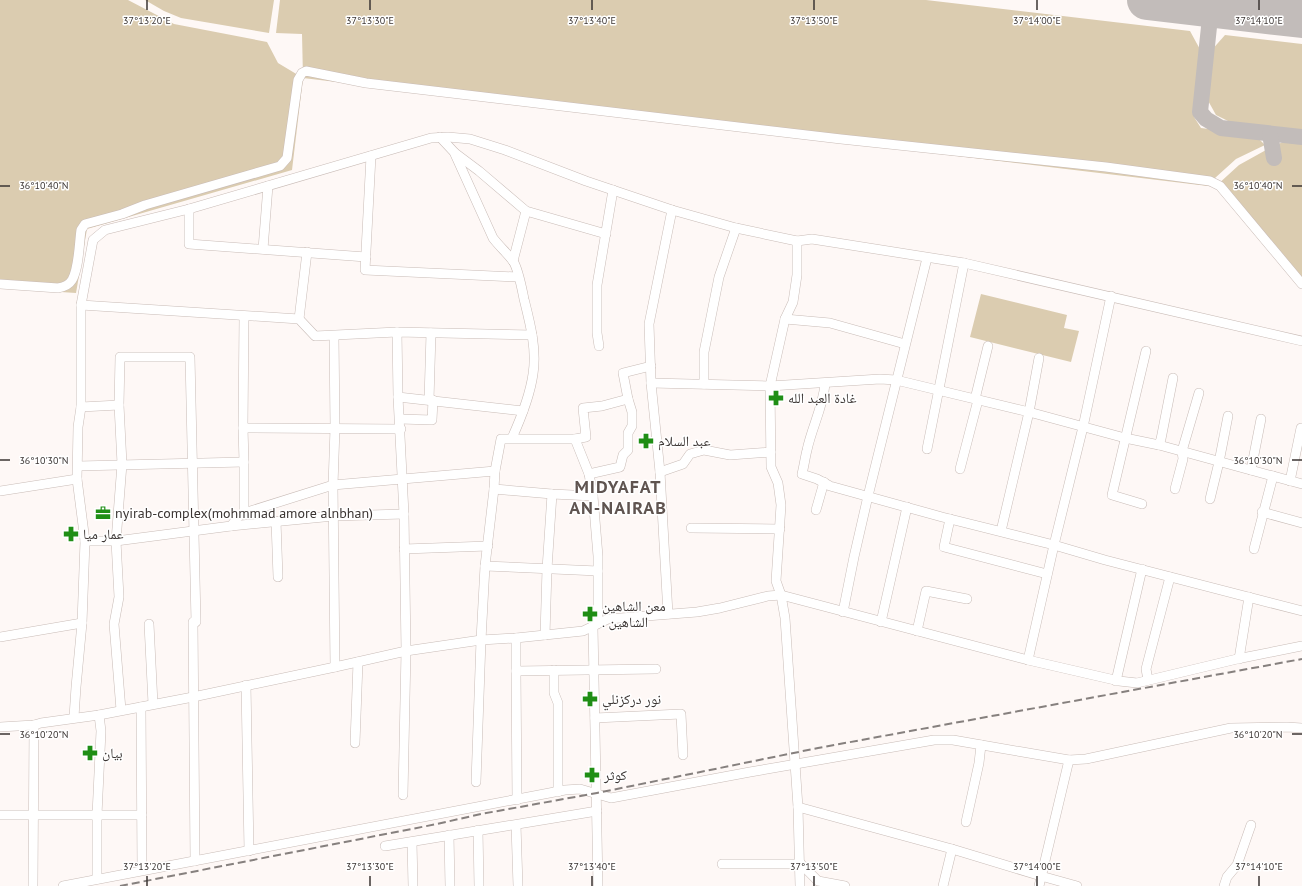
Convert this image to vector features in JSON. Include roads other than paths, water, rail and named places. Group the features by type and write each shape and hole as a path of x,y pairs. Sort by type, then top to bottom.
{"street":[{"path":"0,284 58,288 66,286 74,273 81,230 85,224 280,166 287,158 298,80 302,73 306,71 366,83 841,139 1106,167 1210,181 1220,186 1235,206 1302,284"},
{"path":"440,137 454,152 526,211 606,234"},
{"path":"74,717 82,623 85,541 77,479 78,427 81,407 81,305 93,240 105,230 189,209 431,138 458,137 470,139 505,150 560,172 672,210 736,228 797,241 812,239 964,263 1302,341"},
{"path":"454,152 493,238 513,262 532,335 534,354 533,374 523,411 512,438"},
{"path":"371,156 365,270 518,277"},
{"path":"263,249 268,186"},
{"path":"599,346 597,333 597,285 613,190"},
{"path":"189,209 189,244 366,256"},
{"path":"668,614 660,472 651,382 649,324 672,210"},
{"path":"513,262 526,211"},
{"path":"704,384 704,352 719,277 736,228"},
{"path":"797,241 797,274 793,302 785,319 770,386 770,452 771,467 778,483 781,505 776,582 781,595 785,618 798,808 800,886"},
{"path":"299,319 307,252"},
{"path":"843,612 868,496 927,258"},
{"path":"927,449 964,263"},
{"path":"1028,660 1083,427 1111,296"},
{"path":"81,305 299,319 315,336 397,332 532,335"},
{"path":"244,316 244,513"},
{"path":"785,319 830,323 906,344"},
{"path":"397,332 398,397 404,514 406,650 403,795"},
{"path":"400,419 432,420 431,333"},
{"path":"334,336 335,428 333,485 335,667"},
{"path":"960,468 988,346"},
{"path":"1142,504 1112,496 1146,351"},
{"path":"121,710 114,624 119,598 116,541 122,464 119,405 120,357 190,357 195,622 193,697 195,861"},
{"path":"1002,531 1029,412 1039,358"},
{"path":"589,474 620,467 623,454 628,450 628,433 632,426 632,408 628,399 623,373 651,366"},
{"path":"1158,445 1161,438 1174,378"},
{"path":"651,382 770,386 896,380 1182,451 1302,484"},
{"path":"825,384 820,410 807,449 802,474 824,482 830,486 950,519 1002,531 1302,611"},
{"path":"1176,489 1183,459 1182,451 1198,393"},
{"path":"398,397 523,411"},
{"path":"476,782 485,566 495,471 502,439 575,439 586,437 583,408 602,406 628,399"},
{"path":"81,407 119,405"},
{"path":"1210,499 1228,416"},
{"path":"1251,470 1261,419"},
{"path":"243,428 400,429"},
{"path":"1290,481 1302,428"},
{"path":"575,439 589,474 593,496 598,571 594,670 598,886"},
{"path":"660,472 682,464 690,454 704,450 730,455 770,452"},
{"path":"78,466 244,462"},
{"path":"231,526 238,517 244,513 333,485 495,471"},
{"path":"1254,549 1262,512 1273,476"},
{"path":"0,491 77,479"},
{"path":"816,510 824,482"},
{"path":"494,489 593,496"},
{"path":"545,635 547,569 552,494"},
{"path":"881,622 907,507"},
{"path":"1262,512 1302,521"},
{"path":"85,541 116,541 194,530 334,516 404,514"},
{"path":"950,519 944,547 1048,574"},
{"path":"276,522 278,577"},
{"path":"691,528 780,529"},
{"path":"404,549 488,546"},
{"path":"485,566 598,571"},
{"path":"1116,681 1142,569"},
{"path":"1148,680 1146,669 1170,577"},
{"path":"917,631 926,591 967,599"},
{"path":"0,727 34,725 74,717 99,715 335,667 406,650 481,640 583,631 608,620 696,612 720,608 768,596 781,595 1028,660 1116,681 1137,683 1302,646"},
{"path":"1239,659 1249,597"},
{"path":"0,636 82,623"},
{"path":"149,624 153,704"},
{"path":"516,638 517,800"},
{"path":"355,742 358,662"},
{"path":"554,670 554,693 558,703 558,792"},
{"path":"516,671 656,670"},
{"path":"246,685 249,851"},
{"path":"141,707 142,870"},
{"path":"595,718 681,714 683,755"},
{"path":"97,879 97,815 101,731 99,715"},
{"path":"33,886 32,814 34,725"},
{"path":"63,886 558,792 580,789 611,798 934,740 953,740 1068,760 1086,759 1231,728 1287,726 1302,728"},
{"path":"966,822 979,763 981,745"},
{"path":"1039,886 1068,760"},
{"path":"798,808 952,849 1077,886"},
{"path":"385,846 597,811"},
{"path":"0,815 142,815"},
{"path":"516,825 518,886"},
{"path":"1224,886 1227,877 1237,865 1251,825"},
{"path":"478,830 479,886"},
{"path":"449,835 450,886"},
{"path":"412,842 413,886"},
{"path":"942,886 952,849"},
{"path":"722,864 799,863 819,884 845,886"}],"railway":[{"path":"120,886 437,824 481,814 597,793 818,748 1302,659"}],"place":[{"name":"غادة العبد الله","path":"776,398"},
{"name":"عبد السلام","path":"646,441"},
{"name":"nyirab-complex(mohmmad amore alnbhan)","path":"103,513"},
{"name":"عمار ميا","path":"71,534"},
{"name":"معن الشاهين . الشاهين","path":"590,614"},
{"name":"نور دركزنلي","path":"590,699"},
{"name":"بيان","path":"90,753"},
{"name":"كوثر","path":"592,775"}],"district":[{"name":"MIDYAFAT AN-NAIRAB","path":"618,497"}]}
